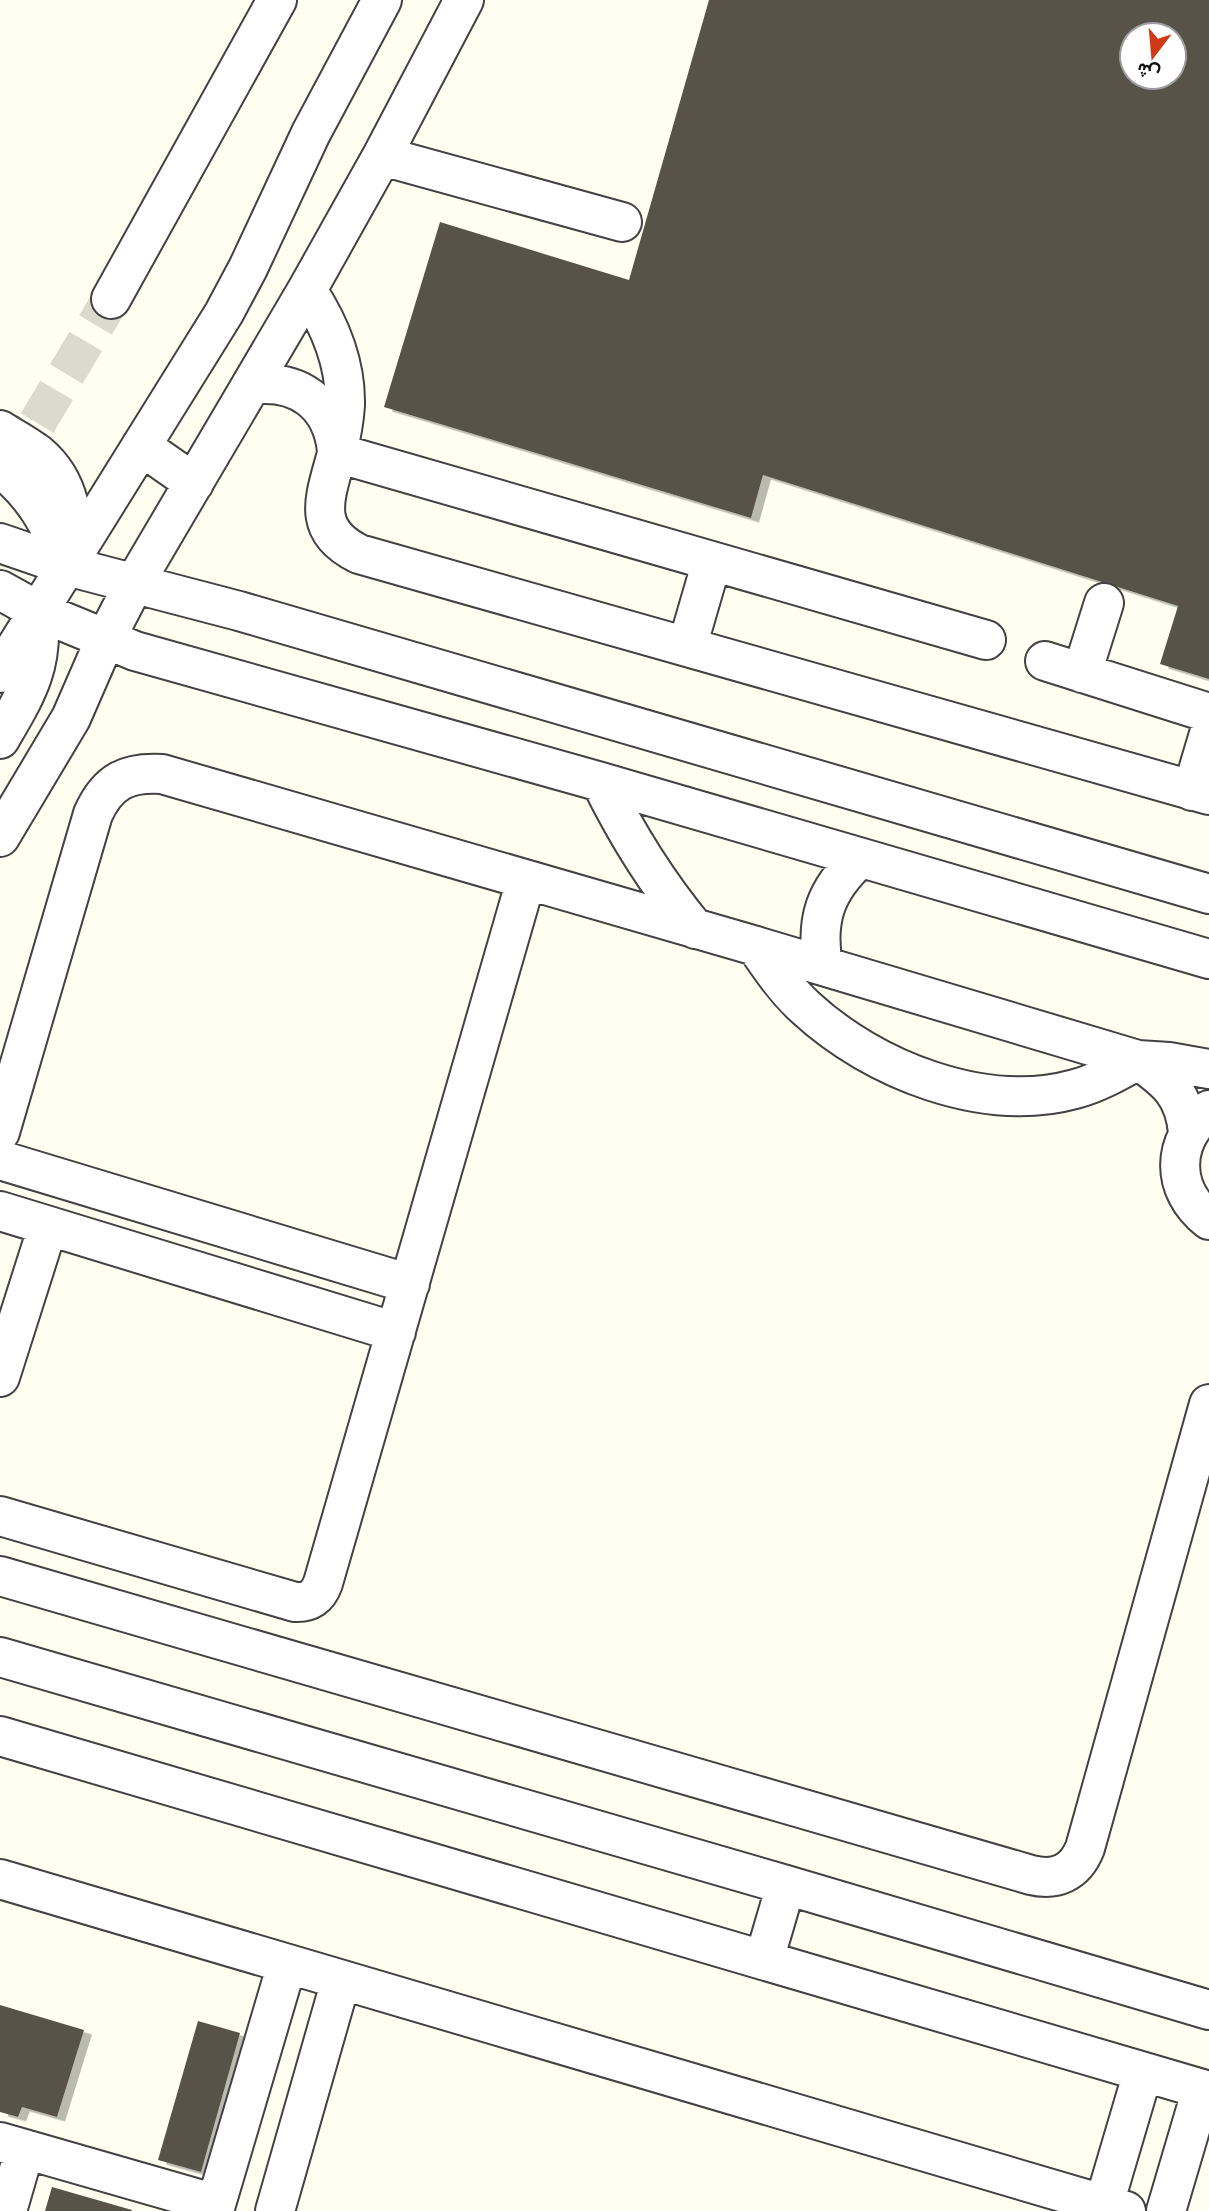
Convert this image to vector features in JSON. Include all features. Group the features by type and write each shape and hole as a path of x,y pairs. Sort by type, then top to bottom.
{"street":[{"path":"111,299 277,0"},
{"path":"0,673 223,313 248,268 311,133 382,0"},
{"path":"0,836 71,718 105,640 134,584 307,290 382,156 464,0"},
{"path":"382,156 622,222"},
{"path":"307,290 320,310 339,356 345,404 337,453 324,500 324,514 329,527 347,548 373,558 1201,793 1209,734"},
{"path":"251,385 282,385 311,398 330,422 336,438 337,453"},
{"path":"0,430 39,455 63,487 73,526 67,566"},
{"path":"141,446 194,483"},
{"path":"337,453 986,640"},
{"path":"0,468 27,492 43,515 67,566"},
{"path":"0,543 67,566 239,611 1209,894"},
{"path":"687,646 712,561"},
{"path":"0,590 38,611 105,640 220,676 601,782 1209,959"},
{"path":"1082,673 1104,603"},
{"path":"0,620 38,611"},
{"path":"0,631 18,624 38,611"},
{"path":"0,739 25,698 34,677 39,656 38,611"},
{"path":"1045,661 1209,713"},
{"path":"0,1132 93,814 108,789 133,775 162,774 1138,1060 1209,1069"},
{"path":"601,782 642,859 695,929"},
{"path":"823,966 820,926 824,906 845,871 860,858"},
{"path":"0,1516 295,1602 310,1601 321,1590 526,880"},
{"path":"756,946 778,978 804,1007 834,1032 867,1053 902,1070 939,1082 973,1092 1007,1097 1041,1096 1076,1089 1108,1077 1138,1060"},
{"path":"1138,1060 1165,1079 1175,1091 1187,1118 1198,1121 1180,1164 1187,1195 1196,1209 1209,1220"},
{"path":"0,1160 410,1284"},
{"path":"0,1211 396,1332"},
{"path":"0,1377 48,1226"},
{"path":"0,1576 990,1864 1050,1878 1072,1870 1085,1848 1209,1404"},
{"path":"0,1657 1209,2010"},
{"path":"0,1735 1205,2090 1166,2211"},
{"path":"0,1879 1111,2209 1143,2072"},
{"path":"764,1960 786,1885"},
{"path":"7,2211 13,2145 167,2201 215,2208 287,1964"},
{"path":"275,2211 341,1980"}],"building":[{"path":"709,0 1209,0 1209,679 1160,664 1178,606 763,475 751,518 384,407 440,222 629,280"},
{"path":"0,2005 84,2030 57,2117 22,2107 18,2117 0,2112"},
{"path":"198,2021 240,2033 201,2172 158,2160"},
{"path":"52,2187 132,2210 132,2211 45,2211"}],"tunnel":[{"path":"8,472 111,299"}]}
